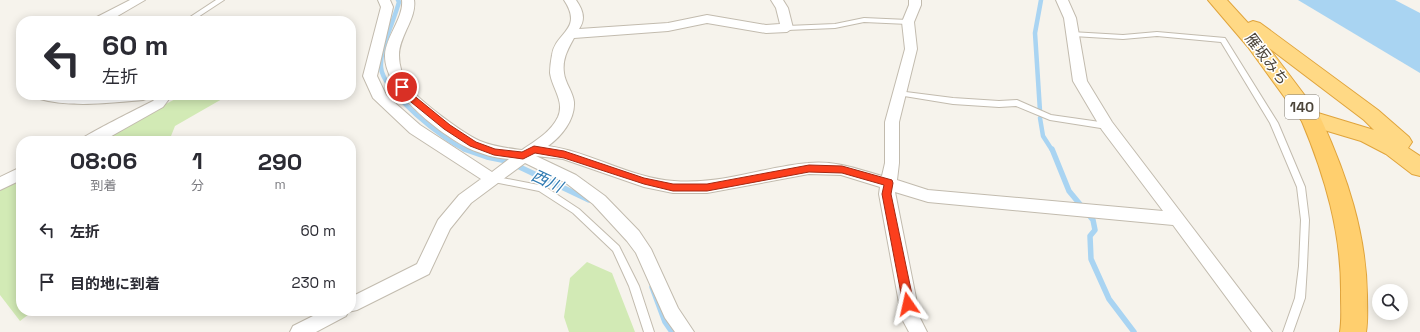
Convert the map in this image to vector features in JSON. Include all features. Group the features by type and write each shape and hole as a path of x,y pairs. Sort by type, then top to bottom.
{"highway":[{"name":"雁坂みち","path":"1217,0 1240,23 1311,119"},
{"path":"1217,0 1371,115 1409,149 1420,164"},
{"name":"140","path":"1311,119 1365,133 1390,145 1420,168"},
{"name":"140","path":"1311,119 1327,153 1341,194 1351,237 1355,281 1353,332"}],"street":[{"path":"109,16 139,0"},
{"path":"384,0 387,7 370,76 380,98 415,130 492,180"},
{"path":"408,0 409,8 396,36 392,55 394,70 402,87 409,96 447,127 473,144 494,152 564,154 644,181 673,187 707,187 809,168 842,169 928,196 1178,219"},
{"path":"356,302 423,269 444,225 465,199 551,137 565,118 568,102 557,73 558,52 577,24 576,9 570,0"},
{"path":"571,34 668,27 707,19 766,29 787,28 782,8 777,0"},
{"path":"915,0 915,5 908,22 910,50 898,93 892,122 892,163 887,194 911,319 918,332"},
{"path":"1062,0 1070,18 1080,80 1108,126 1263,332"},
{"path":"98,136 158,104 161,100"},
{"path":"528,153 600,200 633,236 643,249 672,314 685,332"},
{"path":"0,184 16,176"},
{"path":"299,332 330,316"}],"lane":[{"path":"195,16 222,0"},
{"path":"787,28 835,26 864,20 908,22"},
{"path":"1073,34 1123,37 1157,34 1223,40 1274,123 1301,187 1305,220 1303,266 1300,298 1288,332"},
{"path":"898,93 953,101 1000,104 1017,102 1050,117 1108,126"},
{"path":"492,180 541,188 576,211 616,249 634,286 649,332"}],"green space":[{"path":"173,100 220,100 175,126 171,136 105,136"},
{"path":"16,179 16,316 0,295 0,188"},
{"path":"587,262 612,273 635,332 569,332 564,317 570,278"},
{"path":"16,316 26,316 20,321"}],"water":[{"path":"1298,0 1395,0 1420,13 1420,73"}],"waterway":[{"name":"西川","path":"398,0 399,2 381,60 381,67 384,77 403,102 430,127 467,150"},
{"path":"1040,111 1035,33 1041,0"},
{"path":"1040,118 1043,136 1052,150"},
{"name":"西川","path":"464,149 487,157 507,161 589,200"},
{"path":"1052,149 1069,191 1093,220 1095,230 1090,236 1091,259 1109,299 1134,332"},
{"name":"西川","path":"652,287 665,322 672,332"}],"route":[{"path":"402,87 409,96 447,127 473,144 494,152 523,156 534,150 564,154 644,181 673,187 707,187 809,168 842,169 888,183 887,194 908,304"}]}
